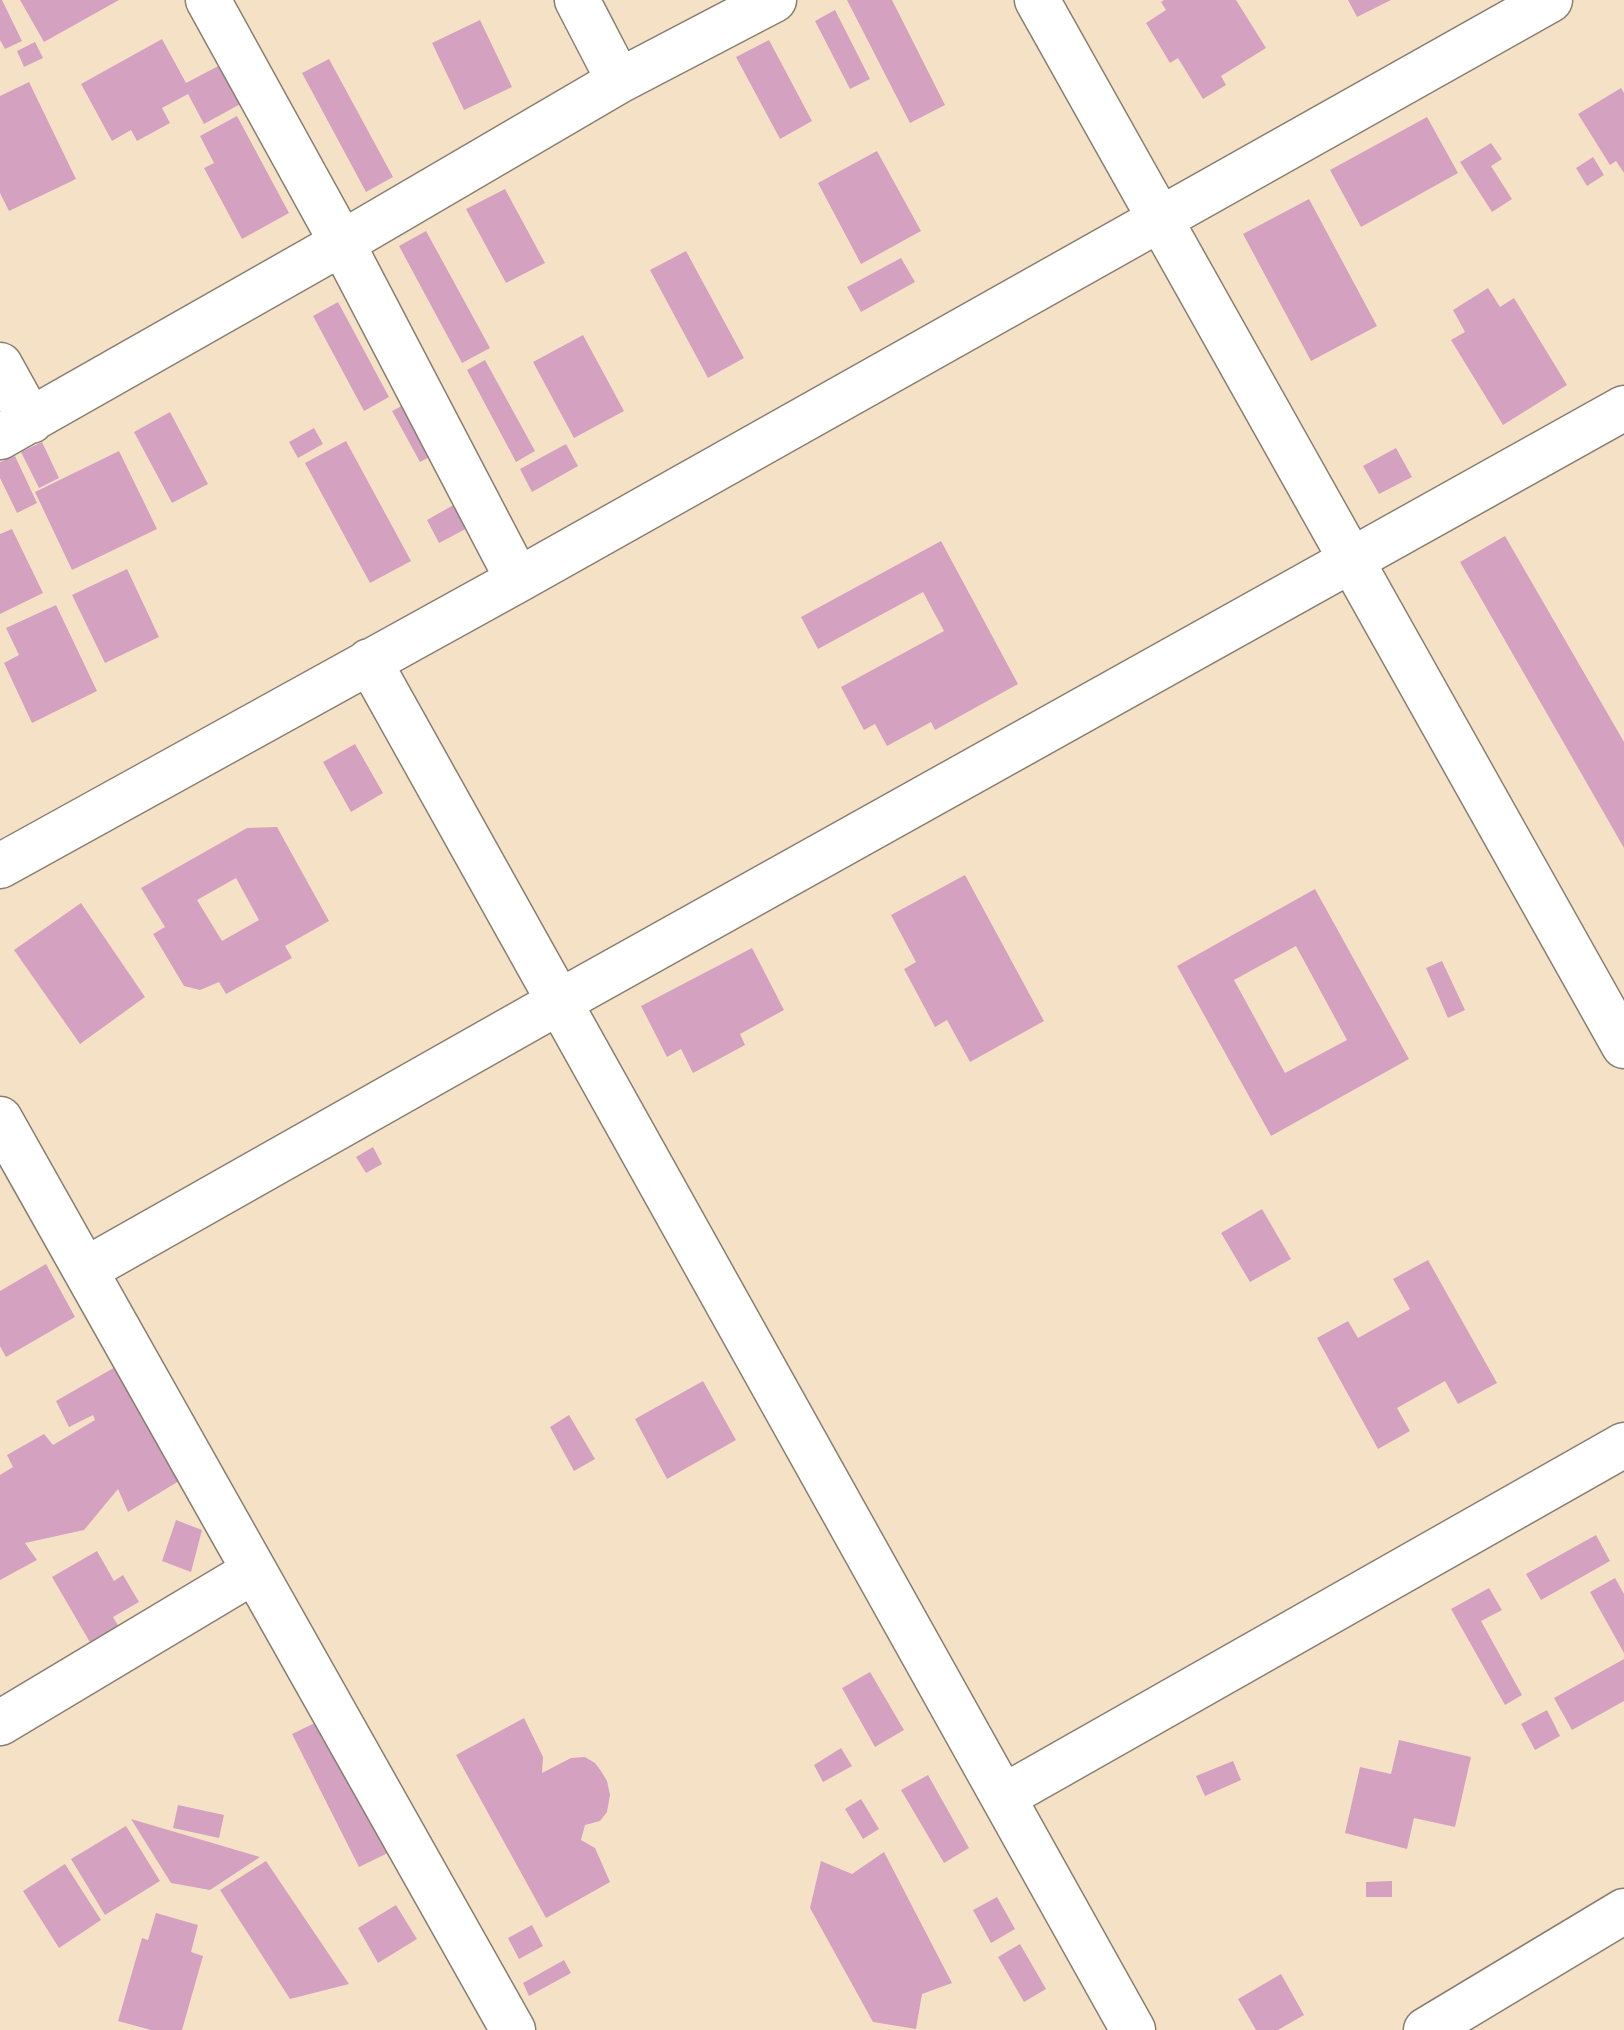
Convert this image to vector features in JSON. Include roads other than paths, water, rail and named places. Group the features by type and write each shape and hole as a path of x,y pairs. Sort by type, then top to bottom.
{"street":[{"path":"208,0 342,243 518,580"},
{"path":"577,0 619,81"},
{"path":"0,365 15,429 619,81 774,0"},
{"path":"1037,0 1351,560 1619,1026"},
{"path":"0,866 518,580 1550,0"},
{"path":"85,1270 1624,408"},
{"path":"369,661 1133,2030"},
{"path":"0,1119 513,2030"},
{"path":"1003,1797 1624,1445"},
{"path":"0,1723 254,1571"},
{"path":"1426,2030 1624,1911"}]}
